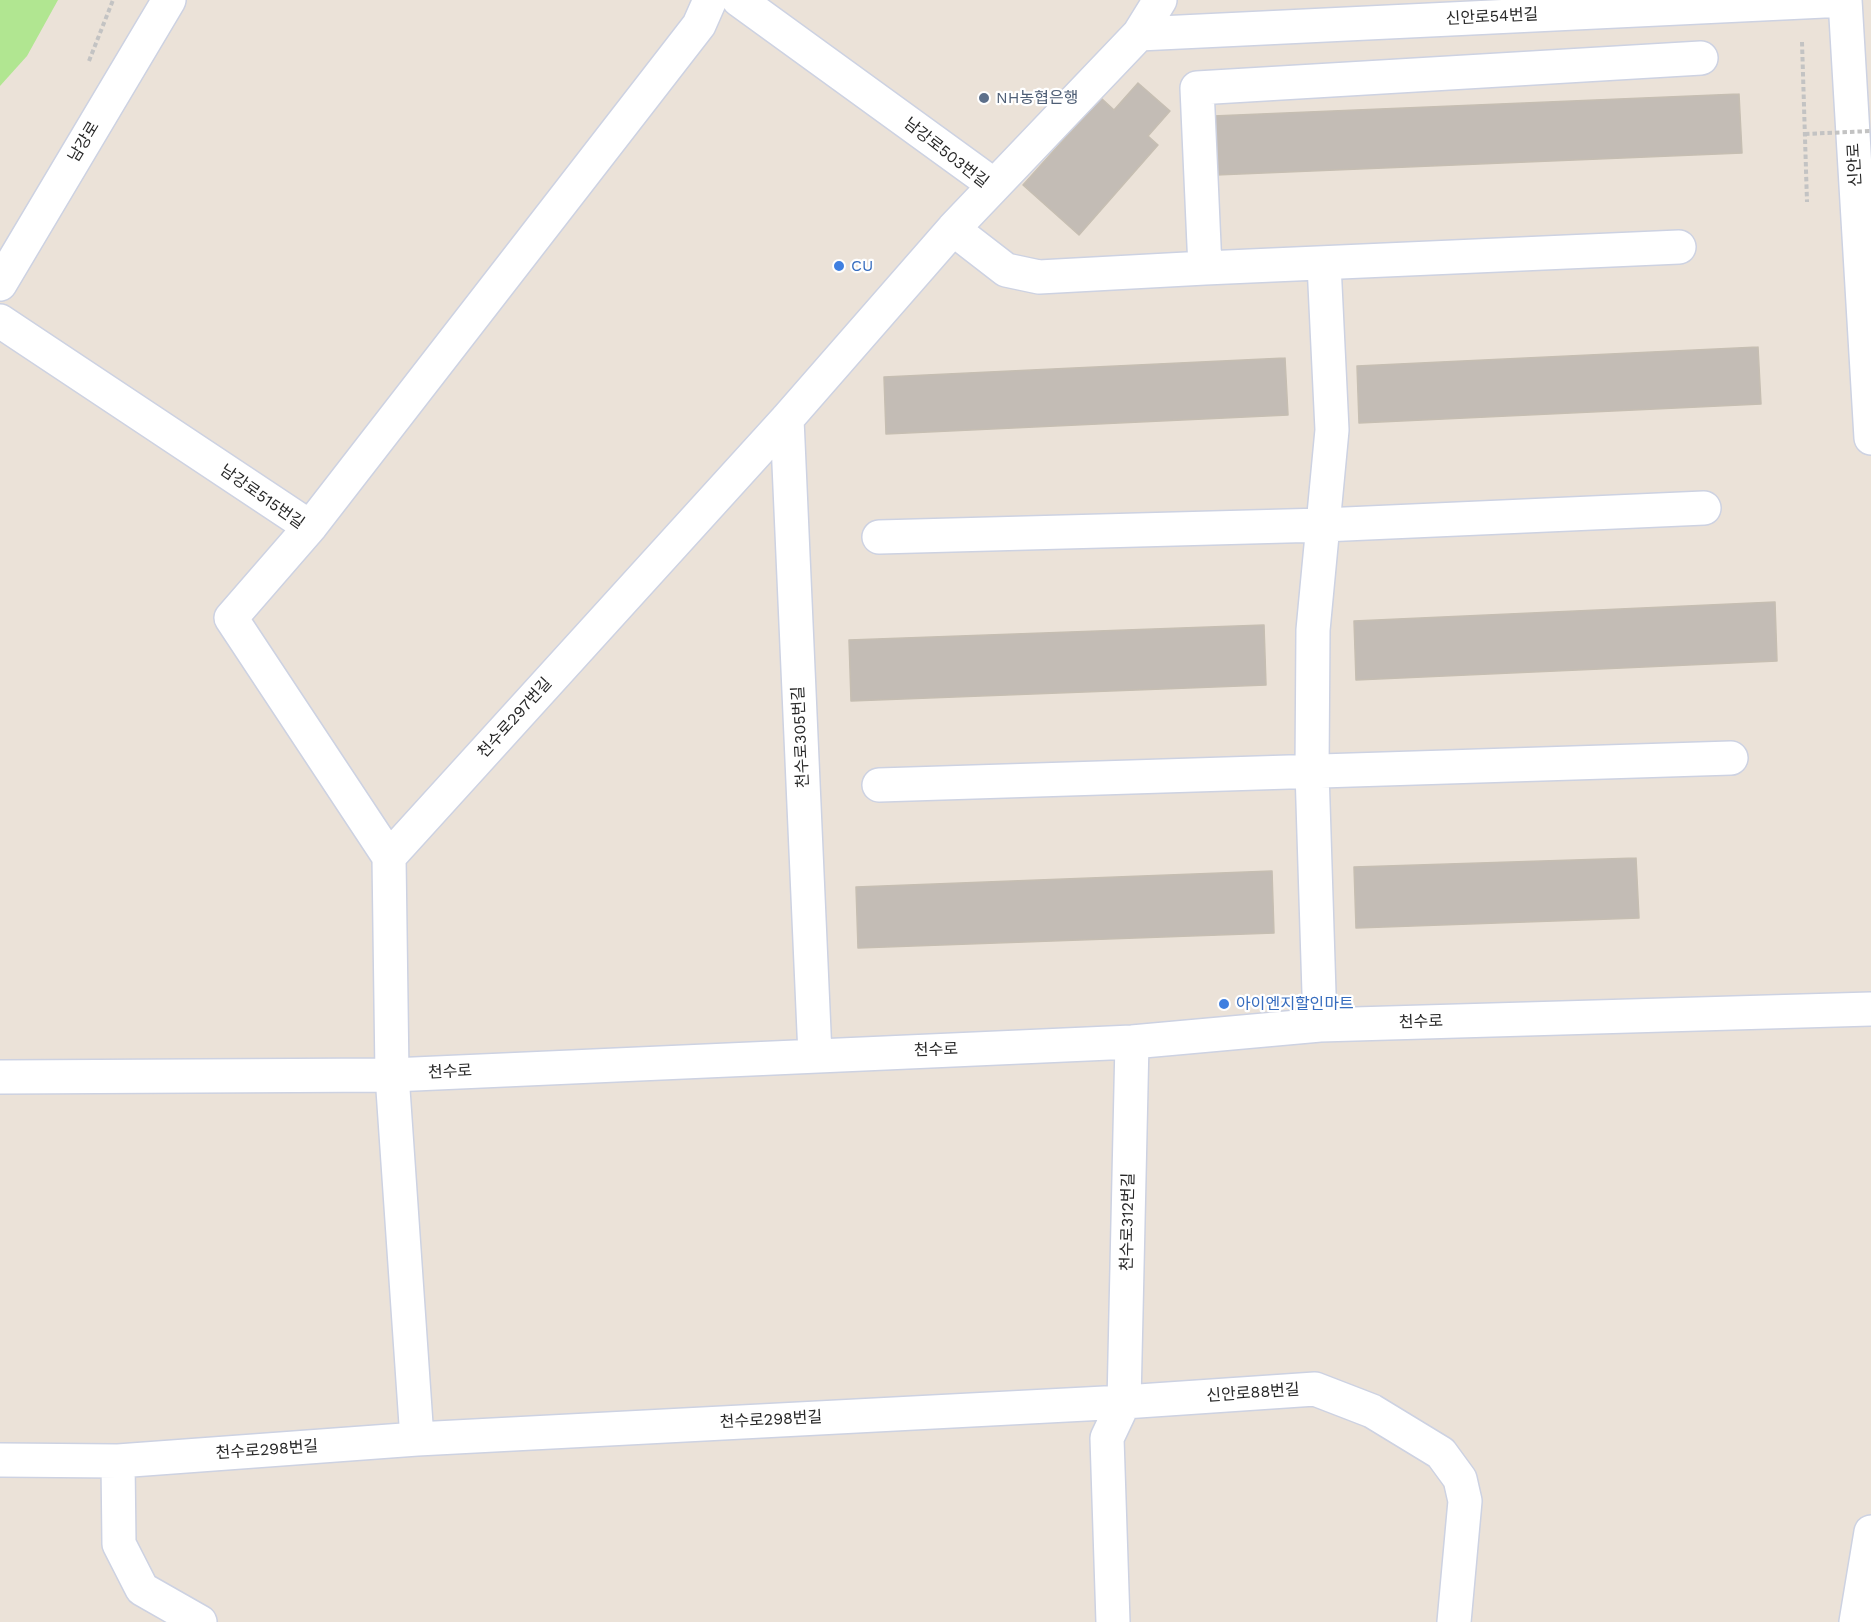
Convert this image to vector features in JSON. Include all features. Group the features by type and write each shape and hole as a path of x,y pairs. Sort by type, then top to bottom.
{"street":[{"name":"남강로","path":"0,284 169,0"},
{"path":"310,527 699,25 710,0"},
{"name":"남강로503번길","path":"739,0 994,185 787,419"},
{"path":"994,185 1139,34 1160,0"},
{"name":"신안로54번길","path":"1139,34 1845,0"},
{"name":"신안로","path":"1845,0 1871,438"},
{"path":"1205,268 1197,88 1701,58"},
{"path":"953,229 1006,270 1039,277 1679,247"},
{"path":"1320,1025 1312,771 1313,630 1332,430 1324,264"},
{"name":"남강로515번길","path":"0,321 310,527 231,618 389,857"},
{"name":"천수로297번길","path":"389,857 787,419"},
{"name":"천수로305번길","path":"787,419 815,1055"},
{"path":"879,537 1323,525 1704,508"},
{"path":"879,785 1731,758"},
{"path":"389,857 392,1074 417,1439"},
{"name":"천수로","path":"0,1077 392,1074 1132,1042 1320,1025 1871,1009"},
{"name":"천수로312번길","path":"1125,1402 1132,1042"},
{"name":"신안로88번길","path":"1125,1402 1315,1389 1371,1411 1441,1453 1460,1479 1466,1501 1454,1622"},
{"path":"1113,1622 1107,1438 1125,1402"},
{"name":"천수로298번길","path":"0,1460 118,1461 417,1439 1125,1402"},
{"path":"118,1461 119,1544 142,1589 200,1622"},
{"path":"1856,1622 1871,1532"}],"path":[{"path":"1802,42 1807,202"},
{"path":"1805,135 1871,131"}],"green space":[{"path":"0,0 58,0 27,56 0,86"}],"building":[{"path":"1138,83 1170,111 1148,136 1158,145 1079,235 1023,185 1101,98 1114,110"},
{"path":"1739,94 1742,153 1216,175 1213,116"},
{"path":"1758,347 1761,404 1359,423 1357,366"},
{"path":"1285,358 1288,415 886,434 884,377"},
{"path":"1775,602 1777,661 1356,680 1354,621"},
{"path":"1264,625 1266,685 851,701 849,640"},
{"path":"1636,858 1639,918 1356,928 1354,867"},
{"path":"1272,871 1274,933 858,948 856,887"}],"place":[{"name":"NH농협은행","path":"984,98"},
{"name":"CU","path":"839,266"},
{"name":"아이엔지할인마트","path":"1224,1004"}]}
